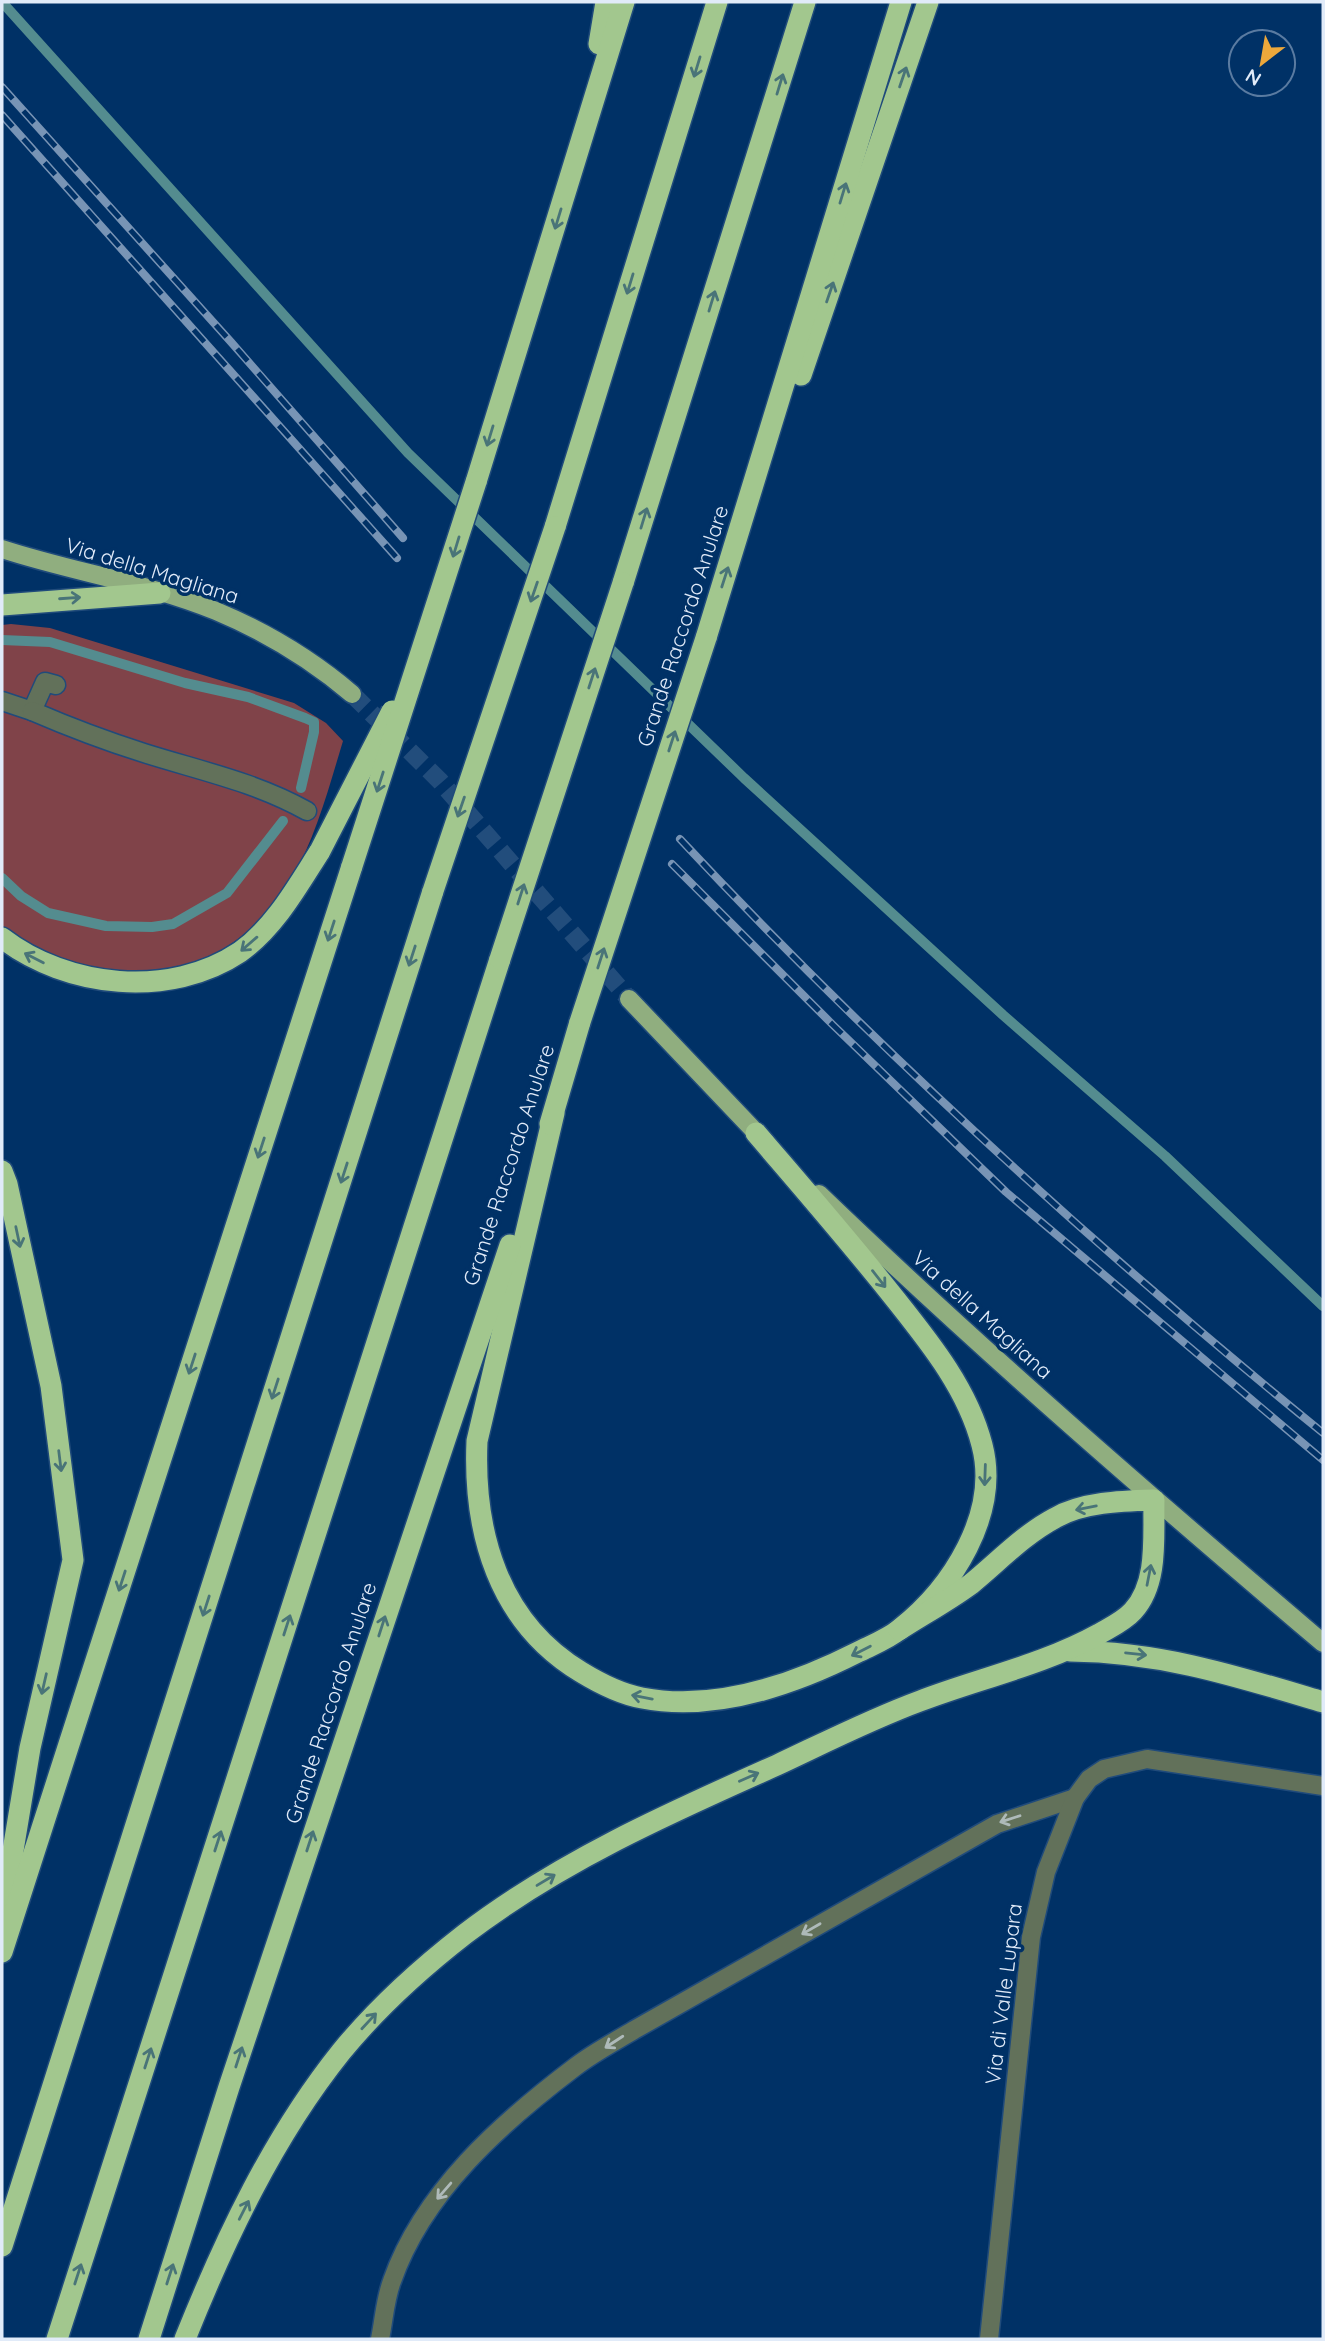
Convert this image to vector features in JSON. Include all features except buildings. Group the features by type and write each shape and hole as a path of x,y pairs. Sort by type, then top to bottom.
{"highway":[{"path":"578,154 606,2"},
{"path":"2,1952 424,647 624,2"},
{"path":"2,2246 433,891 555,527 717,2"},
{"path":"57,2339 623,583 805,2"},
{"name":"Grande Raccordo Anulare","path":"149,2339 233,2074 554,1113 580,1022 745,516 901,2"},
{"path":"745,516 813,343 928,2"},
{"path":"2,605 160,593"},
{"path":"2,938 16,949 53,968 90,978 128,982 197,972 241,951 284,908 320,851 424,647"},
{"path":"186,2339 221,2257 258,2181 305,2101 344,2049 379,2010 464,1935 549,1878 627,1835 715,1792 919,1701 1068,1651 1131,1614 1146,1590 1151,1566 1154,1500 1095,1506 1055,1518 1016,1544 969,1585 899,1630 852,1655 786,1683 731,1698 662,1700 626,1694 577,1670 540,1640 515,1610 492,1563 476,1493 477,1441 554,1113"},
{"path":"756,1133 873,1270 922,1333 965,1399 983,1446 986,1470 982,1505 965,1552 936,1595 899,1630"},
{"path":"2,1171 51,1386 73,1560 30,1748 2,1916"},
{"path":"1068,1651 1108,1651 1167,1659 1323,1702"}],"main road":[{"name":"Via della Magliana","path":"2,549 215,611 263,633 313,662 352,694"},
{"name":"Via della Magliana","path":"629,999 756,1133 924,1295 1154,1500 1323,1643"}],"street":[{"path":"32,711 45,682 57,685"},
{"path":"2,701 145,754 248,783 307,811"},
{"name":"Via di Valle Lupara","path":"989,2339 1031,1937 1046,1872 1075,1798 1089,1779 1104,1769 1147,1759 1323,1786"},
{"path":"380,2339 391,2283 408,2245 435,2201 483,2146 576,2066 646,2023 997,1824 1075,1798"}],"shaded area":[{"path":"2,625 50,628 294,703 326,723 343,741 315,829 300,864 277,900 244,934 204,959 158,973 134,974 82,966 54,958 24,943 2,925"}],"waterway":[{"path":"2,2 408,453 744,778 1003,1015 1165,1156 1323,1306"},
{"path":"2,640 50,642 185,683 248,697 314,722 301,788"},
{"path":"2,878 21,896 48,913 106,926 152,927 173,924 227,893 283,821"}],"tunnel":[{"path":"352,694 440,781 629,999"}],"railway":[{"path":"2,87 403,538"},
{"path":"2,115 397,558"},
{"path":"680,839 833,996 991,1147 1155,1293 1323,1433"},
{"path":"672,864 1006,1192 1323,1460"}]}
